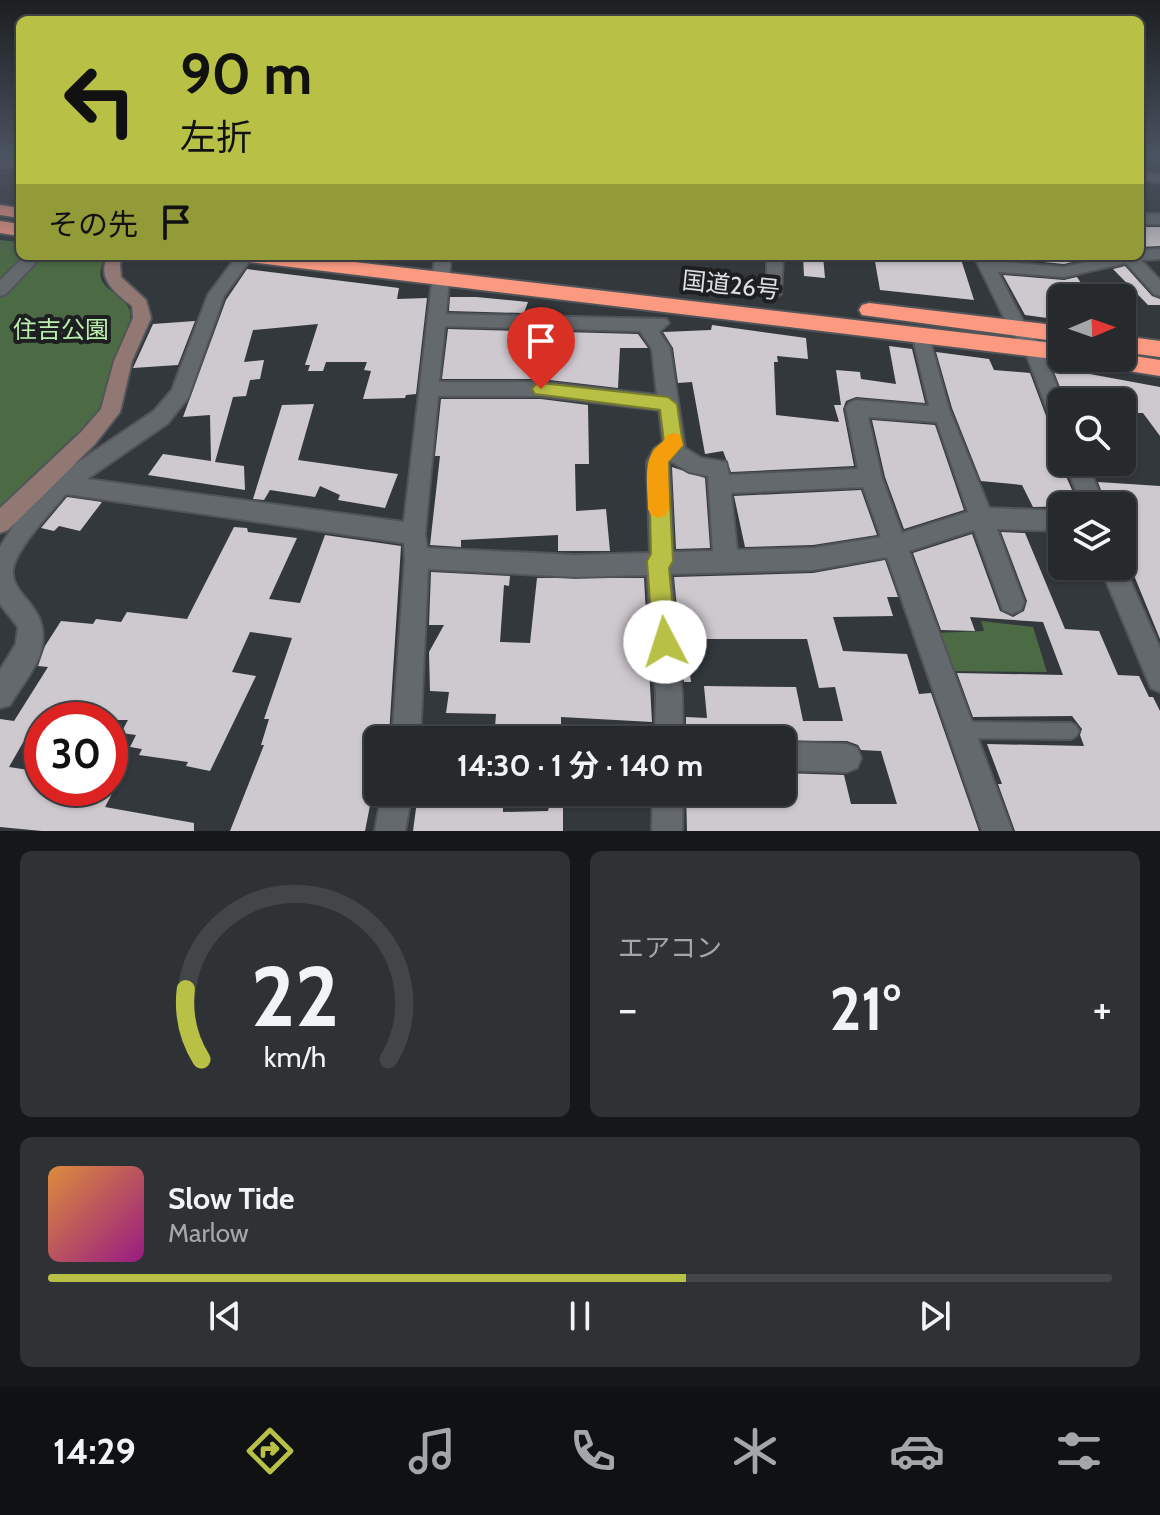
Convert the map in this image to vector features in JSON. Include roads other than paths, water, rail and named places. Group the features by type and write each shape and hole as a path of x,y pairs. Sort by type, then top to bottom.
{"highway":[{"name":"国道26号","path":"334,260 441,265 1048,332"},
{"name":"国道26号","path":"413,260 666,304 1048,350"},
{"path":"1136,346 1160,349"},
{"path":"1136,364 1160,368"}],"street":[{"path":"0,290 30,260"},
{"path":"0,695 29,648 31,624 2,587 1,566 53,482 110,412 123,361 142,318 140,304 116,284 111,273 115,260"},
{"path":"0,523 53,482 109,456 161,417 181,393 216,295 245,260"},
{"path":"775,260 775,290"},
{"path":"984,261 1064,272 1117,260"},
{"path":"1138,260 1160,290"},
{"path":"984,261 1018,328 1033,348 1048,388"},
{"path":"407,726 427,389 441,265"},
{"path":"666,304 666,319 649,330 661,348 675,453 697,466 718,468 726,561"},
{"path":"434,320 658,325"},
{"path":"921,334 941,415"},
{"path":"427,389 541,389 668,404"},
{"path":"997,831 871,478 856,408 944,415 1012,602"},
{"path":"669,726 658,462 661,455 674,445"},
{"path":"721,484 871,478"},
{"path":"53,482 416,546 575,566 660,561 813,559 897,545 979,518 1048,520"},
{"path":"1118,580 1160,679"},
{"path":"796,756 847,758"},
{"path":"390,831 394,806"},
{"path":"667,831 668,806"}],"lane":[{"path":"962,730 1071,731"}],"park label":[{"name":"住吉公園","path":"61,329"}]}
